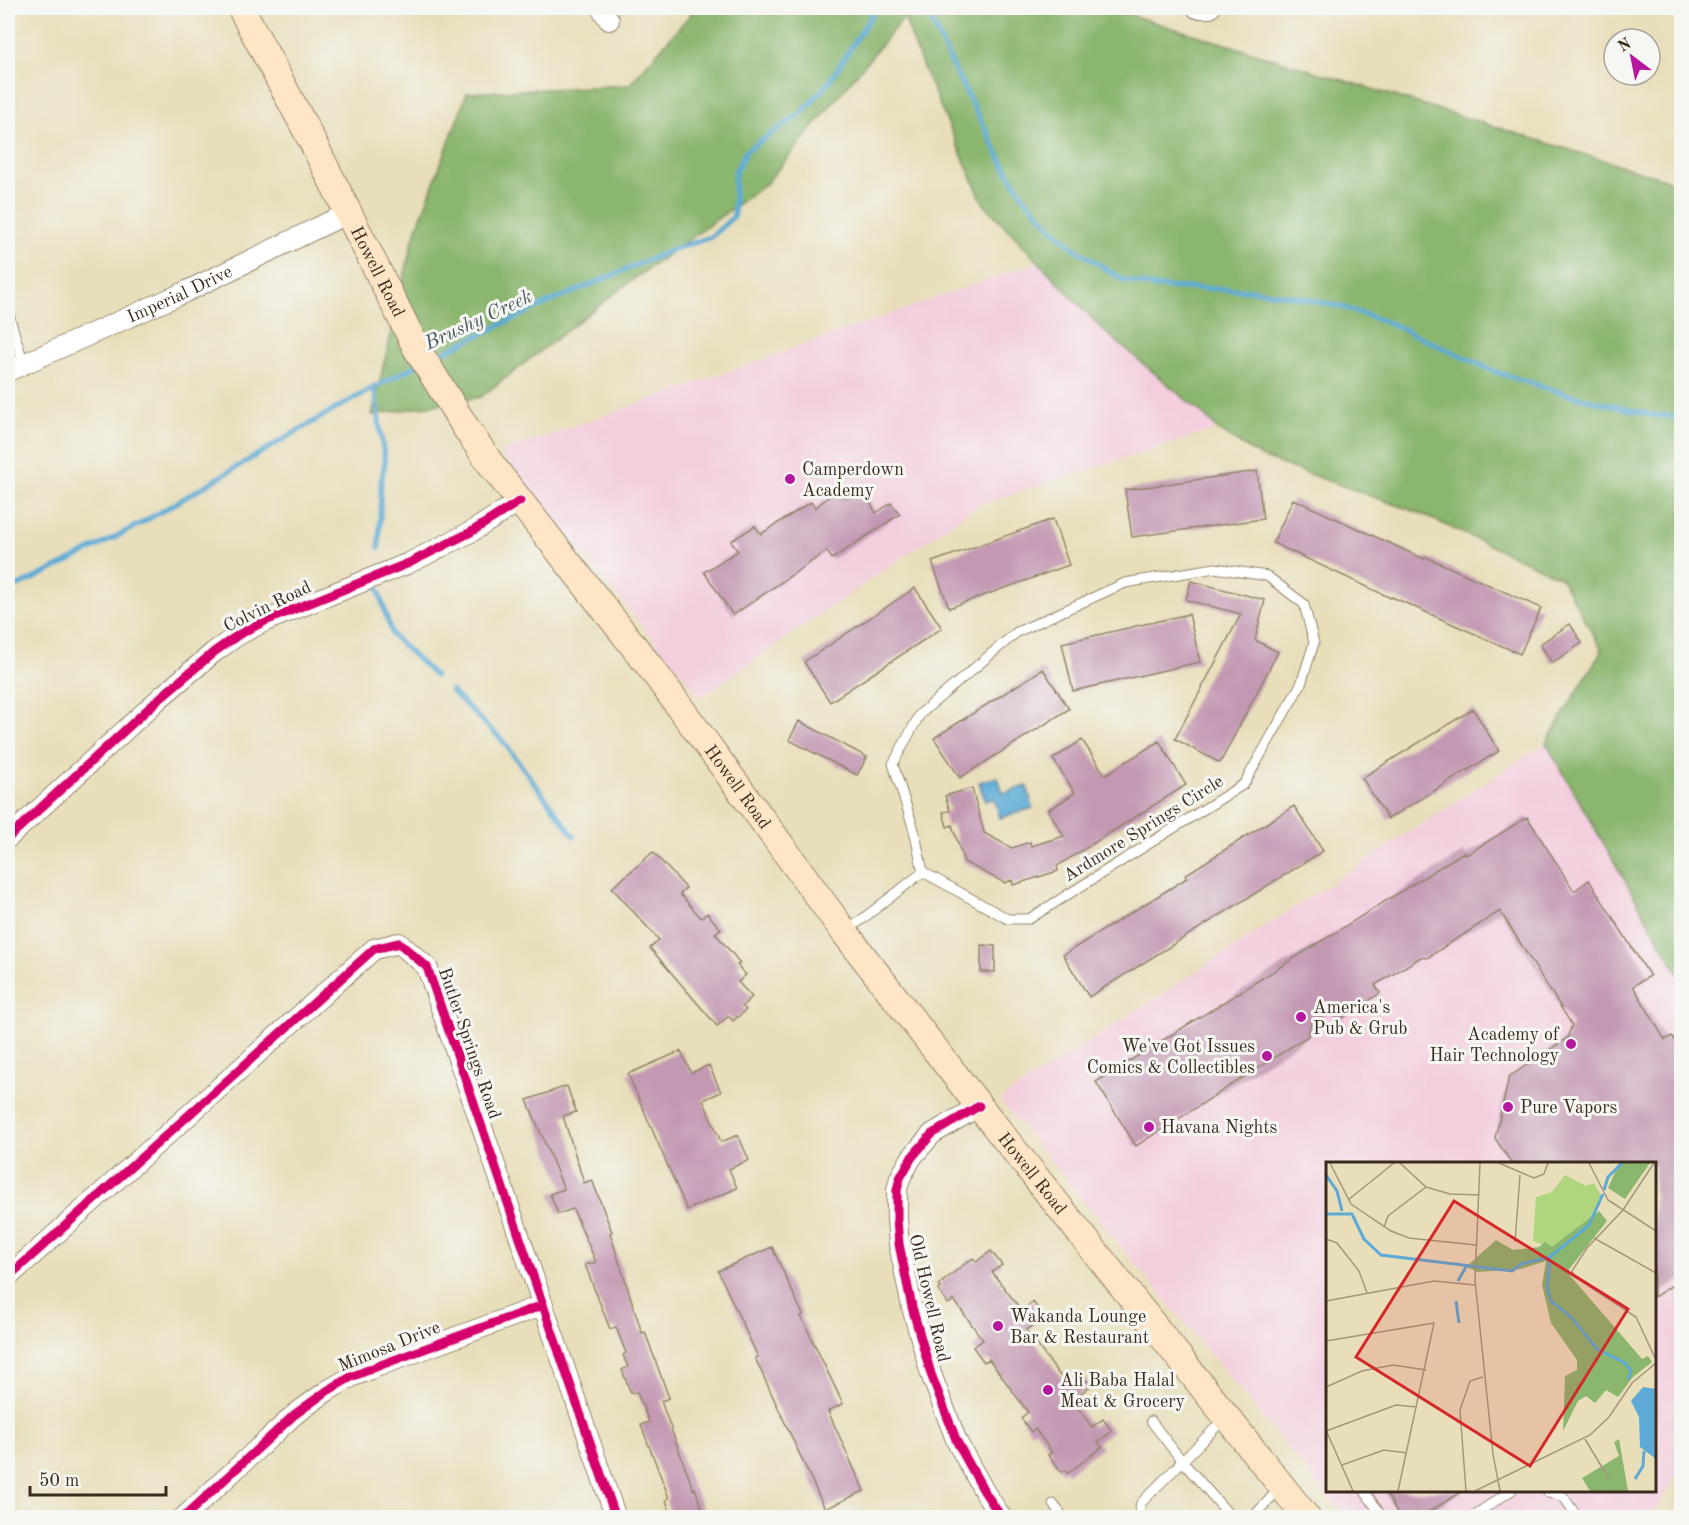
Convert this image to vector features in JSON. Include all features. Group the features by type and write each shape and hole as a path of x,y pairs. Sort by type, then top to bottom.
{"main road":[{"name":"Howell Road","path":"241,8 311,139 402,321 453,408 490,463 654,672 845,933 979,1106 1307,1518"}],"street":[{"path":"1197,8 1210,8"},
{"name":"Imperial Drive","path":"16,368 183,293 348,213"},
{"name":"Colvin Road","path":"8,838 161,697 214,652 238,636 265,621 409,563 471,532 520,501"},
{"name":"Butler Springs Road","path":"8,1277 374,949 399,943 427,967 616,1518"},
{"name":"Old Howell Road","path":"979,1106 932,1134 912,1157 900,1178 897,1190 898,1244 912,1307 931,1374 957,1442 1002,1518"},
{"name":"Mimosa Drive","path":"183,1518 294,1415 327,1391 351,1377 378,1366 543,1305"}],"lane":[{"path":"8,312 16,368"},
{"name":"Ardmore Springs Circle","path":"1215,568 1267,576 1304,603 1314,643 1301,684 1244,784 1029,919 1008,919 923,872 914,830 893,764 920,714 1017,632 1125,583 1215,568"},
{"path":"845,933 923,872"},
{"path":"1138,1518 1141,1503 1226,1416"},
{"path":"1151,1421 1182,1461 1232,1518"},
{"path":"1252,1518 1282,1486"},
{"path":"1365,1492 1383,1518"},
{"path":"1470,1518 1510,1492"},
{"path":"1548,1492 1563,1496 1578,1518"},
{"path":"1053,1504 1064,1518"}],"shaded area":[{"name":"Camperdown Academy","path":"1038,262 1104,331 1204,415 1217,429 978,505 701,697 499,453"},
{"path":"1546,743 1681,978 1681,1469 1651,1517 1345,1517 1000,1100"}],"green space":[{"path":"696,8 1108,8 1681,184 1681,978 1546,743 1602,650 1561,578 1419,513 1261,457 1217,429 1204,415 1104,331 983,203 922,65 904,17 766,184 623,287 481,397 372,415 413,239 467,93 629,85"}],"water":[{"path":"998,777 1003,793 1027,786 1033,808 1000,818 994,799 985,801 979,782"}],"building":[{"path":"1257,471 1263,519 1132,537 1125,490"},
{"path":"831,495 868,499 876,513 891,503 900,514 832,559 827,551 733,615 704,572 738,551 731,541 755,526 761,534 811,502 815,508"},
{"path":"1293,499 1424,559 1426,557 1541,608 1520,654 1273,543"},
{"path":"1053,519 1069,565 949,608 932,562"},
{"path":"1191,581 1265,600 1255,640 1278,652 1220,763 1175,739 1241,614 1186,600"},
{"path":"915,588 942,628 830,702 804,662"},
{"path":"1189,614 1200,662 1073,691 1062,643"},
{"path":"1570,624 1582,643 1552,663 1540,644"},
{"path":"1043,669 1069,709 960,778 934,738"},
{"path":"1473,709 1499,751 1388,819 1362,778"},
{"path":"799,721 867,757 857,775 789,740"},
{"path":"1082,740 1105,775 1159,741 1186,785 1057,866 1058,871 1013,885 1012,880 1005,883 964,862 952,825 947,827 943,812 950,811 945,796 972,788 984,833 1012,848 1030,842 1031,846 1064,836 1048,810 1075,793 1053,759"},
{"path":"1294,806 1323,851 1089,997 1063,955 1187,878 1185,875"},
{"path":"1527,817 1574,891 1589,880 1650,976 1633,986 1665,1040 1672,1036 1682,1050 1682,1085 1676,1089 1682,1098 1682,1279 1656,1296 1656,1162 1511,1162 1495,1138 1509,1077 1567,1038 1572,1025 1500,911 1427,958 1421,957 1375,985 1380,993 1338,1021 1331,1010 1311,1023 1308,1036 1136,1146 1096,1082 1464,852 1466,855"},
{"path":"653,852 686,888 680,894 701,918 707,913 721,929 715,933 740,963 737,965 746,975 738,982 752,997 742,1006 746,1010 733,1021 729,1016 717,1026 650,948 659,940 612,888"},
{"path":"981,945 995,946 995,972 981,972"},
{"path":"681,1051 691,1073 709,1065 721,1092 703,1100 721,1142 738,1135 749,1160 729,1169 737,1188 687,1210 628,1074"},
{"path":"567,1086 576,1112 563,1116 584,1183 592,1180 612,1232 610,1233 642,1333 645,1332 669,1398 661,1401 705,1518 672,1518 666,1500 669,1498 641,1425 649,1422 637,1392 631,1393 622,1370 628,1367 623,1355 626,1353 616,1327 610,1329 585,1265 596,1262 573,1209 558,1214 550,1194 564,1189 527,1100"},
{"path":"772,1247 803,1315 801,1316 843,1404 828,1411 864,1491 825,1509 755,1358 758,1357 718,1271"},
{"path":"991,1251 1002,1265 992,1272 1022,1311 1033,1302 1044,1317 1026,1330 1066,1384 1080,1373 1090,1386 1072,1400 1092,1427 1103,1419 1112,1431 1098,1442 1102,1447 1068,1473 1065,1470 1062,1472 1048,1455 1052,1452 1035,1429 1031,1432 1021,1418 1028,1412 989,1359 984,1362 973,1347 983,1340 954,1300 948,1304 938,1290 941,1288 939,1285 958,1269 973,1258 976,1262"},
{"path":"1386,1492 1461,1492 1419,1518 1400,1518"}],"waterway":[{"name":"Brushy Creek","path":"431,358 536,308 674,249 711,237 734,216 735,172 746,151 802,113 829,82 876,8"},
{"path":"928,8 931,20 953,67 1005,167 1024,197 1074,248 1123,280 1155,287 1253,290 1342,307 1387,322 1496,372 1566,394 1652,415 1682,417"},
{"name":"Brushy Creek","path":"8,591 145,521 314,421 417,365"},
{"path":"374,386 385,463 381,482 379,548"},
{"path":"378,588 392,635 435,676"},
{"path":"451,691 502,740 574,836"}],"cycle path":[{"path":"8,838 161,697 214,652 238,635 265,621 409,563 471,532 520,501"},
{"path":"8,1277 374,949 399,943 427,967 616,1518"},
{"path":"979,1106 932,1134 912,1157 900,1178 897,1190 897,1220 899,1244 912,1307 931,1374 957,1442 1002,1518"},
{"path":"183,1518 294,1415 327,1391 351,1377 378,1366 543,1305"}],"place":[{"name":"Camperdown Academy","path":"790,479"},
{"name":"America's Pub & Grub","path":"1301,1017"},
{"name":"Academy of Hair Technology","path":"1571,1044"},
{"name":"We've Got Issues Comics & Collectibles","path":"1267,1056"},
{"name":"Pure Vapors","path":"1508,1107"},
{"name":"Havana Nights","path":"1149,1127"},
{"name":"Wakanda Lounge Bar & Restaurant","path":"998,1326"},
{"name":"Ali Baba Halal Meat & Grocery","path":"1048,1390"}]}
